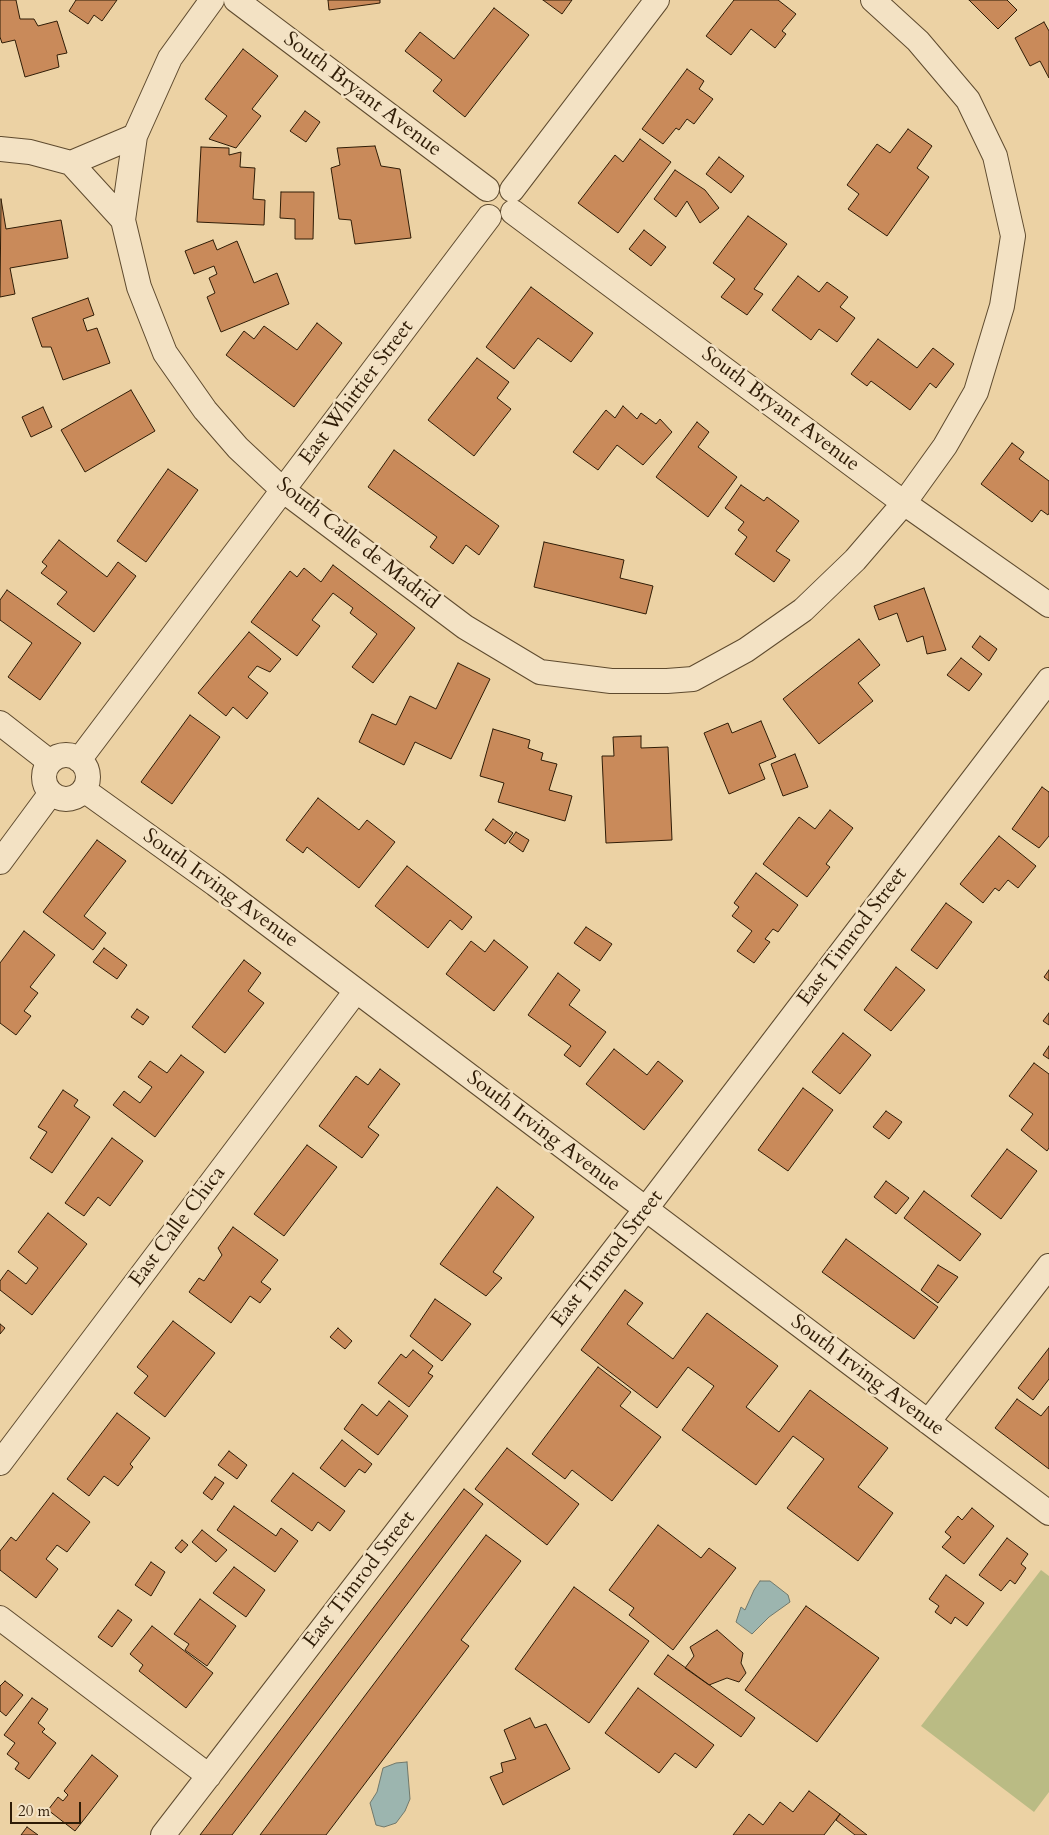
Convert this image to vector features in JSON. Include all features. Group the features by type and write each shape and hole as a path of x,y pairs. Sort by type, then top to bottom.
{"street":[{"name":"South Calle de Madrid","path":"212,0 170,58 135,136 123,220 139,288 165,353 205,410 238,448 284,491 465,627 540,672 611,680 693,679 746,650 803,610 855,560 904,503 945,446 976,392 1002,306 1013,236 994,156 968,100 918,41 873,0"},
{"name":"South Bryant Avenue","path":"236,0 487,189"},
{"path":"513,201 498,184 487,189 481,204 489,217 502,220 513,201 657,0"},
{"path":"71,163 135,136"},
{"path":"0,149 30,152 71,163 123,220"},
{"name":"South Bryant Avenue","path":"513,201 904,503 1049,605"},
{"name":"East Whittier Street","path":"79,760 284,491 489,217"},
{"name":"East Timrod Street","path":"163,1835 645,1210 1049,680"},
{"path":"0,723 50,762"},
{"path":"70,755 79,760 86,768 88,775 84,790 72,798 57,797 51,793 47,788 44,774 50,762 62,756 70,755"},
{"name":"South Irving Avenue","path":"84,790 216,884 645,1210 1049,1513"},
{"path":"0,862 51,793"},
{"name":"East Calle Chica","path":"0,1463 356,991"},
{"path":"928,1422 1049,1266"},
{"path":"0,1618 209,1776"}],"green space":[{"path":"1041,1570 1049,1576 1049,1792 1034,1812 921,1726"}],"water":[{"path":"760,1581 770,1581 788,1595 790,1602 769,1617 752,1634 736,1622 741,1607 745,1610"},
{"path":"407,1762 410,1799 405,1811 396,1823 384,1827 376,1825 370,1803 377,1792 383,1768 396,1763"}],"building":[{"path":"0,0 16,0 20,19 34,19 38,26 57,21 67,53 57,55 59,67 25,77 15,40 2,43 0,37"},
{"path":"76,0 117,0 102,21 94,15 88,24 69,11"},
{"path":"328,0 380,0 380,3 329,10"},
{"path":"543,0 572,0 562,14"},
{"path":"734,0 778,0 796,14 782,31 786,34 775,48 751,29 731,55 706,36"},
{"path":"969,0 1007,0 1017,10 998,29"},
{"path":"494,8 529,35 465,117 433,91 442,80 405,51 420,32 454,59"},
{"path":"1044,22 1049,31 1049,78 1040,61 1030,66 1015,38"},
{"path":"243,49 278,76 252,109 261,116 236,148 209,139 227,116 205,99"},
{"path":"687,69 704,81 699,89 713,99 694,124 687,119 679,130 676,128 663,144 642,129"},
{"path":"305,111 320,122 306,142 290,131"},
{"path":"908,129 932,146 917,168 929,177 887,236 848,209 859,194 847,185 877,144 890,153"},
{"path":"640,139 671,162 618,233 578,203 615,155 623,162"},
{"path":"375,146 381,166 400,169 411,238 355,244 351,220 339,219 331,168 340,165 337,148"},
{"path":"201,147 229,148 229,155 241,152 240,167 255,168 253,199 265,200 264,225 197,222"},
{"path":"719,157 744,176 731,193 706,174"},
{"path":"675,170 705,190 719,208 700,223 687,201 676,217 654,199"},
{"path":"281,192 314,192 313,239 295,239 295,219 280,218"},
{"path":"1,199 6,229 61,220 68,258 10,268 15,294 0,297"},
{"path":"748,216 787,244 754,289 763,294 747,315 721,297 735,279 713,263"},
{"path":"644,230 666,247 651,266 629,249"},
{"path":"213,240 217,250 237,241 254,283 277,273 289,304 221,332 207,297 215,293 209,278 217,274 214,266 194,274 185,251"},
{"path":"798,276 819,292 827,282 848,297 840,307 855,318 837,342 819,329 811,340 772,310"},
{"path":"531,287 593,333 571,362 538,338 514,369 486,347"},
{"path":"88,298 94,315 83,319 87,331 97,328 110,363 63,380 51,347 42,347 32,318"},
{"path":"317,323 342,343 294,407 226,355 244,331 254,339 264,326 297,350"},
{"path":"878,339 917,368 933,348 954,364 936,388 930,383 910,410 871,381 867,386 851,374"},
{"path":"477,358 509,382 497,398 511,409 474,456 428,420"},
{"path":"131,390 155,431 85,472 61,430"},
{"path":"623,406 637,419 641,413 656,424 660,419 672,432 643,465 617,445 598,470 573,452 606,410 615,418"},
{"path":"43,407 52,427 31,437 22,417"},
{"path":"697,422 709,432 698,447 737,477 708,517 656,477"},
{"path":"1012,443 1024,452 1019,459 1049,481 1049,513 1048,515 1041,510 1032,522 981,484"},
{"path":"394,450 499,526 479,555 466,545 453,564 430,547 437,537 368,487"},
{"path":"168,469 198,490 146,562 117,541"},
{"path":"741,485 764,501 767,497 799,521 776,551 790,560 774,582 735,554 747,537 738,530 744,522 725,508"},
{"path":"59,540 107,577 118,562 136,576 94,632 57,604 67,592 41,573 47,566 42,562"},
{"path":"544,542 624,560 620,578 653,586 646,614 534,587"},
{"path":"333,565 415,628 373,683 352,667 377,634 350,613 353,608 333,593 312,620 320,626 297,656 251,622 290,571 297,577 304,568 321,582"},
{"path":"924,588 946,650 927,654 923,636 907,642 897,613 879,620 874,606"},
{"path":"7,590 81,643 40,700 8,677 32,643 0,620 0,600"},
{"path":"249,632 281,659 270,672 257,666 248,677 268,693 247,719 233,707 226,716 198,693"},
{"path":"980,636 997,649 989,661 972,647"},
{"path":"859,639 880,665 858,683 873,701 819,744 783,699"},
{"path":"961,658 982,674 969,691 947,675"},
{"path":"458,663 490,679 451,759 415,742 404,765 359,742 372,714 396,725 410,696 436,709"},
{"path":"190,715 220,737 172,804 141,782"},
{"path":"761,721 776,757 759,764 765,779 729,794 704,733 728,723 732,733"},
{"path":"493,729 530,740 528,748 543,753 541,760 557,764 549,790 572,796 565,821 498,802 504,783 480,776"},
{"path":"641,736 641,748 668,747 672,840 606,843 602,756 614,756 613,737"},
{"path":"795,754 808,787 783,796 771,764"},
{"path":"1042,787 1049,792 1049,836 1039,848 1012,829"},
{"path":"318,798 359,830 367,820 395,842 359,888 307,847 303,853 286,840"},
{"path":"830,810 853,828 826,864 830,867 807,897 763,864 799,817 815,829"},
{"path":"493,819 513,833 505,844 485,830"},
{"path":"516,832 529,840 523,852 509,842"},
{"path":"999,836 1036,866 1018,888 1008,880 999,891 995,888 983,903 960,884"},
{"path":"97,840 126,861 84,916 106,933 93,950 43,912"},
{"path":"407,866 472,917 462,930 450,920 428,948 375,906"},
{"path":"756,873 798,905 778,932 773,929 765,939 770,942 754,963 737,951 752,931 732,916 739,907 734,903"},
{"path":"946,903 972,922 937,969 911,950"},
{"path":"586,927 612,944 600,961 574,943"},
{"path":"24,931 55,955 30,987 38,993 24,1011 31,1016 16,1035 0,1023 0,963"},
{"path":"494,940 528,967 494,1011 446,974 471,941 485,952"},
{"path":"104,948 127,965 117,979 93,962"},
{"path":"244,960 261,973 248,991 264,1003 225,1053 192,1027"},
{"path":"896,967 925,990 891,1031 864,1010"},
{"path":"1049,970 1049,981 1044,977"},
{"path":"558,973 580,990 569,1005 606,1032 580,1067 564,1055 571,1046 528,1015"},
{"path":"137,1009 149,1017 143,1025 131,1017"},
{"path":"1049,1013 1049,1025 1043,1021"},
{"path":"843,1033 871,1055 840,1094 812,1072"},
{"path":"1049,1046 1049,1059 1043,1055"},
{"path":"614,1049 647,1075 658,1061 683,1081 644,1130 586,1084"},
{"path":"181,1055 204,1072 155,1137 113,1105 124,1091 140,1103 152,1087 138,1077 150,1061 167,1073"},
{"path":"1034,1063 1049,1074 1049,1148 1047,1151 1021,1130 1033,1114 1009,1096"},
{"path":"380,1069 400,1084 368,1127 379,1135 362,1158 319,1126 356,1076 368,1085"},
{"path":"803,1088 833,1110 788,1171 758,1150"},
{"path":"63,1090 78,1100 74,1106 90,1117 52,1173 30,1158 47,1132 38,1127"},
{"path":"886,1111 902,1122 889,1139 873,1127"},
{"path":"112,1138 143,1161 110,1206 98,1197 84,1216 65,1203"},
{"path":"307,1145 337,1167 284,1236 254,1214"},
{"path":"1007,1149 1037,1171 1001,1219 971,1196"},
{"path":"886,1181 909,1198 896,1214 874,1197"},
{"path":"497,1187 534,1217 493,1272 502,1278 486,1296 440,1264"},
{"path":"924,1191 981,1234 960,1261 904,1218"},
{"path":"48,1213 87,1244 32,1315 0,1290 0,1281 8,1270 26,1284 38,1268 18,1252"},
{"path":"233,1227 278,1260 261,1282 271,1289 260,1303 250,1296 231,1323 189,1292 199,1278 204,1281 222,1255 218,1248"},
{"path":"846,1239 938,1307 914,1339 822,1272"},
{"path":"938,1265 958,1277 938,1303 921,1290"},
{"path":"625,1290 643,1303 627,1324 673,1359 707,1313 778,1366 746,1407 779,1432 810,1390 888,1448 858,1487 893,1513 858,1561 787,1508 824,1459 793,1436 756,1485 682,1430 714,1386 688,1367 657,1408 581,1350"},
{"path":"435,1299 471,1324 442,1361 410,1336"},
{"path":"173,1321 215,1353 165,1417 134,1393 148,1376 137,1367"},
{"path":"0,1324 5,1328 0,1334"},
{"path":"338,1328 352,1341 345,1349 330,1337"},
{"path":"1049,1348 1049,1379 1033,1400 1018,1388"},
{"path":"413,1350 433,1366 428,1373 433,1376 409,1407 378,1383 401,1354 406,1358"},
{"path":"598,1367 631,1392 620,1406 661,1437 612,1501 572,1470 565,1479 532,1454"},
{"path":"1017,1399 1041,1416 1049,1406 1049,1469 995,1428"},
{"path":"389,1401 408,1416 378,1455 344,1429 362,1404 377,1416"},
{"path":"117,1413 150,1438 130,1464 133,1467 118,1486 104,1476 89,1496 67,1479"},
{"path":"342,1440 372,1464 365,1473 359,1469 345,1487 320,1468"},
{"path":"507,1448 579,1504 547,1545 475,1489"},
{"path":"229,1451 247,1465 237,1479 218,1465"},
{"path":"293,1473 345,1511 330,1531 318,1522 312,1531 271,1501"},
{"path":"215,1477 224,1483 212,1500 203,1493"},
{"path":"464,1489 483,1504 232,1835 200,1835"},
{"path":"53,1493 90,1522 67,1552 57,1545 46,1559 58,1569 36,1598 0,1570 0,1551 11,1537 16,1541"},
{"path":"234,1506 276,1536 281,1528 298,1541 275,1572 217,1530"},
{"path":"972,1508 994,1526 964,1564 942,1547 951,1537 945,1532 958,1516 962,1520"},
{"path":"658,1525 701,1558 709,1548 736,1568 673,1650 629,1615 634,1608 609,1590"},
{"path":"202,1530 227,1550 216,1562 192,1542"},
{"path":"486,1535 521,1561 461,1640 469,1646 326,1835 260,1835"},
{"path":"1007,1538 1028,1554 1021,1564 1026,1568 1015,1584 1010,1580 1001,1591 979,1575"},
{"path":"182,1540 188,1545 181,1553 175,1548"},
{"path":"151,1562 165,1572 151,1596 135,1585"},
{"path":"234,1567 265,1590 246,1617 213,1593"},
{"path":"946,1575 984,1603 967,1626 955,1617 951,1624 935,1612 939,1606 929,1599"},
{"path":"574,1587 649,1641 589,1723 515,1669"},
{"path":"200,1599 236,1626 207,1666 185,1650 189,1644 174,1634"},
{"path":"806,1606 879,1658 817,1742 745,1690"},
{"path":"118,1610 132,1620 112,1647 98,1637"},
{"path":"152,1626 213,1673 186,1708 139,1671 143,1665 130,1654"},
{"path":"717,1630 743,1653 741,1663 746,1673 739,1682 727,1678 709,1685 685,1668 694,1656 690,1647"},
{"path":"668,1655 755,1718 741,1737 654,1674"},
{"path":"5,1681 23,1695 6,1716 0,1711 0,1686"},
{"path":"638,1688 714,1745 696,1768 675,1753 659,1773 605,1733"},
{"path":"32,1698 48,1709 38,1723 45,1729 42,1732 56,1743 29,1779 15,1769 19,1763 7,1754 15,1743 4,1735"},
{"path":"530,1718 535,1728 546,1724 570,1769 503,1805 490,1777 503,1772 501,1763 516,1759 504,1730"},
{"path":"92,1755 118,1776 75,1831 48,1810 58,1797 63,1801 68,1795 64,1791"},
{"path":"809,1791 840,1814 824,1835 733,1835 749,1814 763,1825 780,1802 793,1812"},
{"path":"840,1814 867,1835 855,1835 836,1820"},
{"path":"27,1827 38,1835 21,1835"}]}
